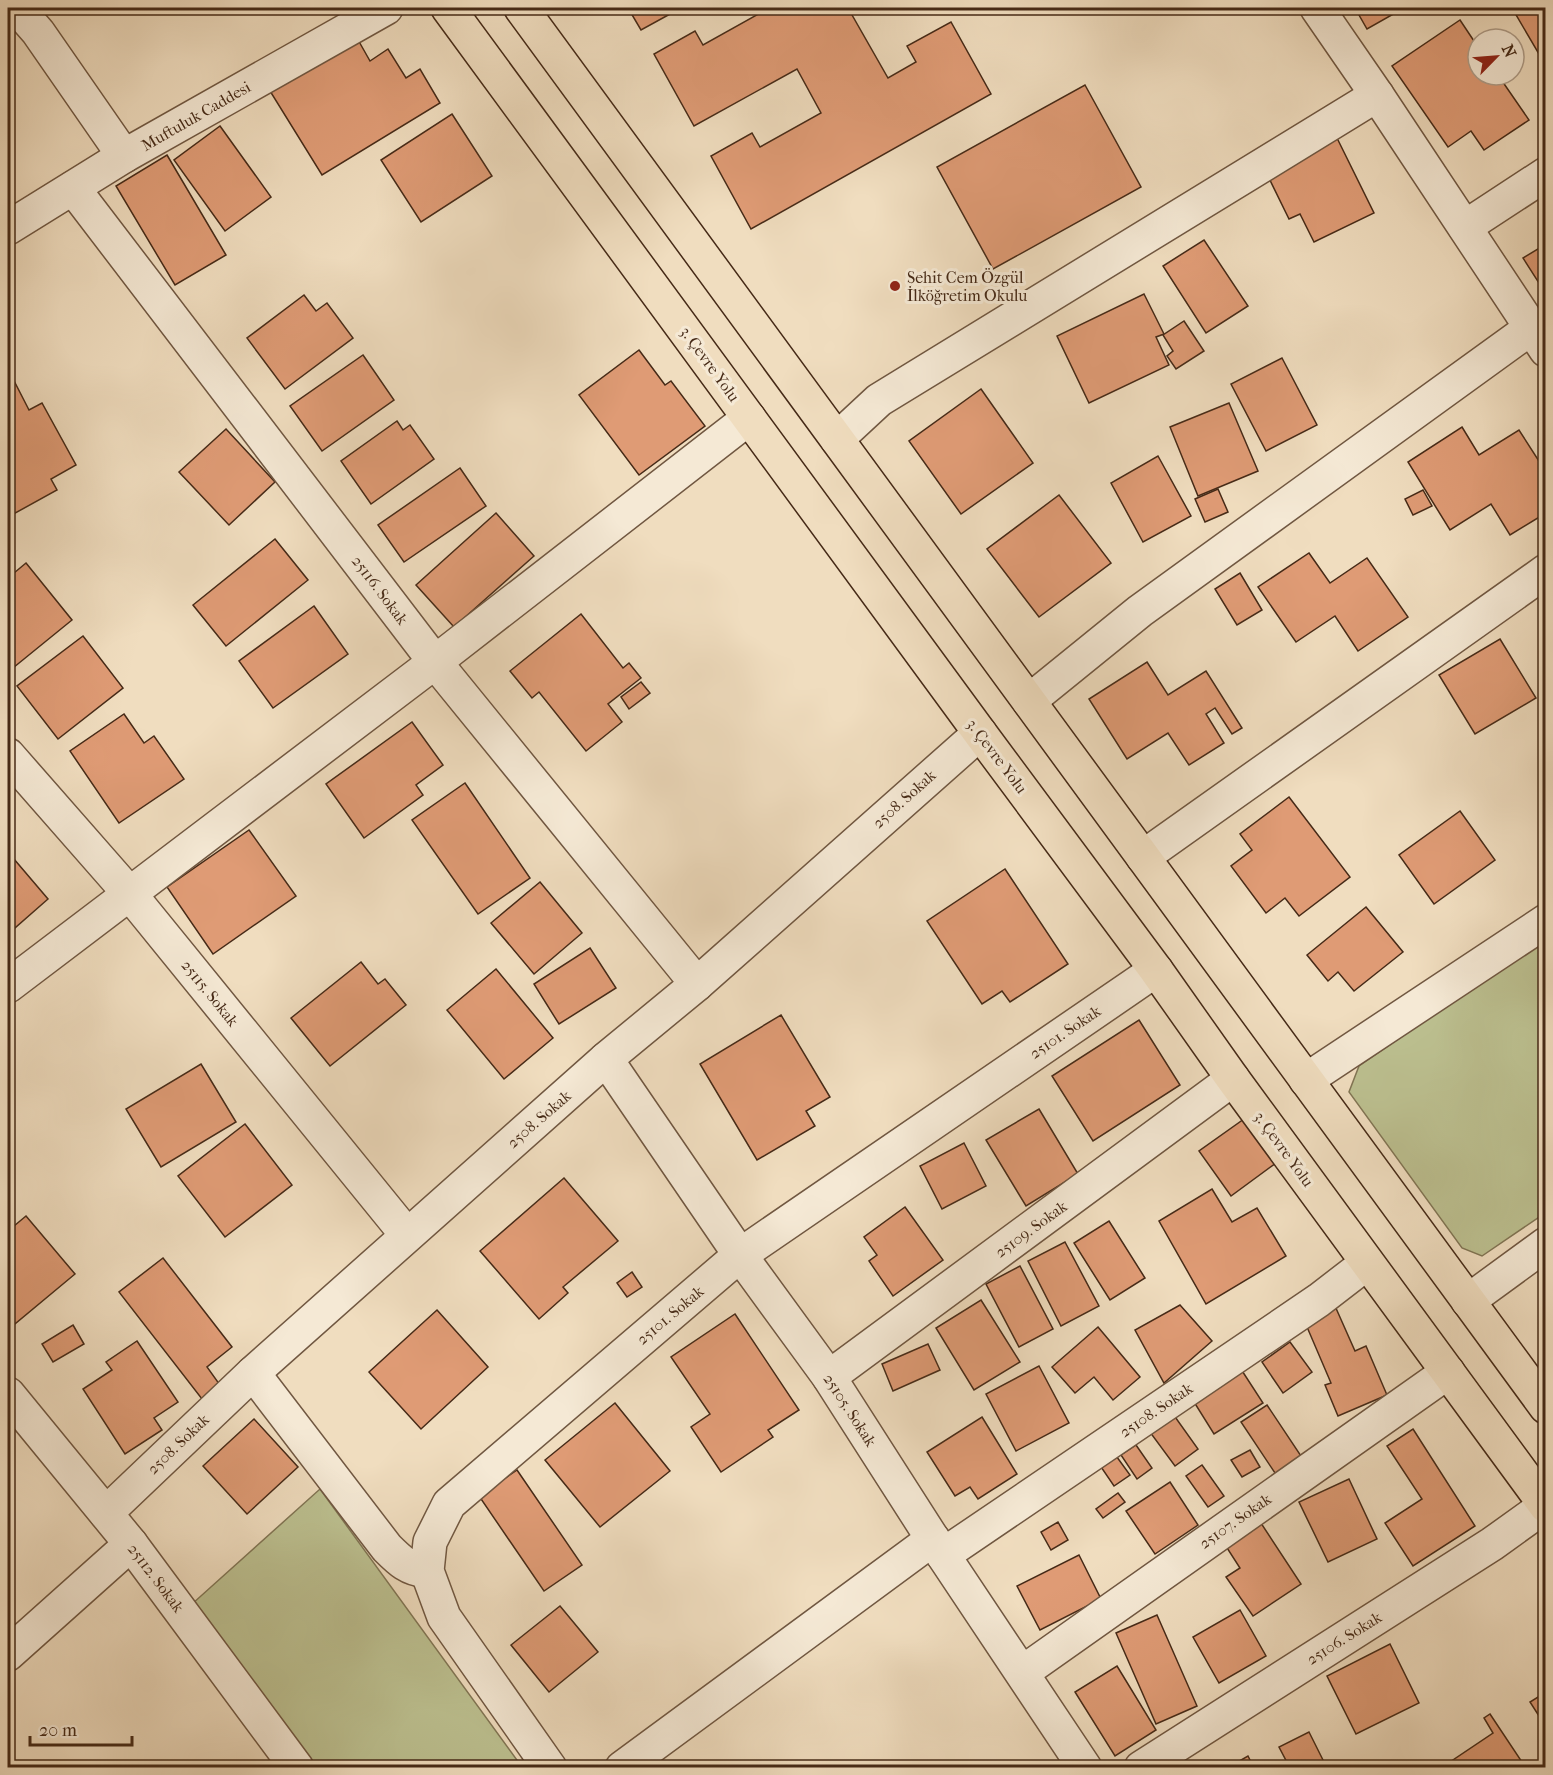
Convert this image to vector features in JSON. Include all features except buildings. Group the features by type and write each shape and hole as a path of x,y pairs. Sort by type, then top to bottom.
{"main road":[{"name":"3. Çevre Yolu","path":"447,8 1156,970 1545,1506"},
{"path":"521,8 1545,1407"}],"street":[{"path":"17,8 38,32 124,156"},
{"name":"Muftuluk Caddesi","path":"8,228 124,156 386,8"},
{"path":"1029,701 1140,610 1538,339 1317,8"},
{"path":"837,439 879,400 1377,95"},
{"path":"1465,227 1545,174"},
{"name":"25116. Sokak","path":"73,188 435,662 697,984"},
{"path":"8,986 435,662 749,418"},
{"path":"1143,857 1545,572"},
{"name":"2508. Sokak","path":"106,1513 253,1373 606,1059 697,984 980,734"},
{"name":"25115. Sokak","path":"8,755 129,893 407,1236"},
{"path":"1306,1080 1545,921"},
{"name":"25101. Sokak","path":"550,1767 444,1617 427,1571 430,1542 449,1504 740,1255 1156,970"},
{"name":"25105. Sokak","path":"606,1059 740,1255 829,1377 938,1547 1084,1767"},
{"name":"25109. Sokak","path":"829,1377 1233,1079"},
{"path":"1468,1301 1545,1244"},
{"name":"25108. Sokak","path":"622,1767 938,1547 1309,1306 1367,1263"},
{"name":"25107. Sokak","path":"1023,1672 1448,1372"},
{"path":"253,1373 387,1548 400,1562 413,1570 427,1571"},
{"name":"25112. Sokak","path":"8,1394 131,1544 297,1767"},
{"name":"25106. Sokak","path":"1141,1767 1492,1544 1545,1506"},
{"path":"8,1654 131,1544"}],"green space":[{"path":"1545,938 1545,1213 1482,1256 1462,1248 1349,1092 1359,1066"},
{"path":"320,1489 522,1767 311,1767 192,1604"}],"place":[{"name":"Şehit Cem Özgül İlköğretim Okulu","path":"895,286"}]}
